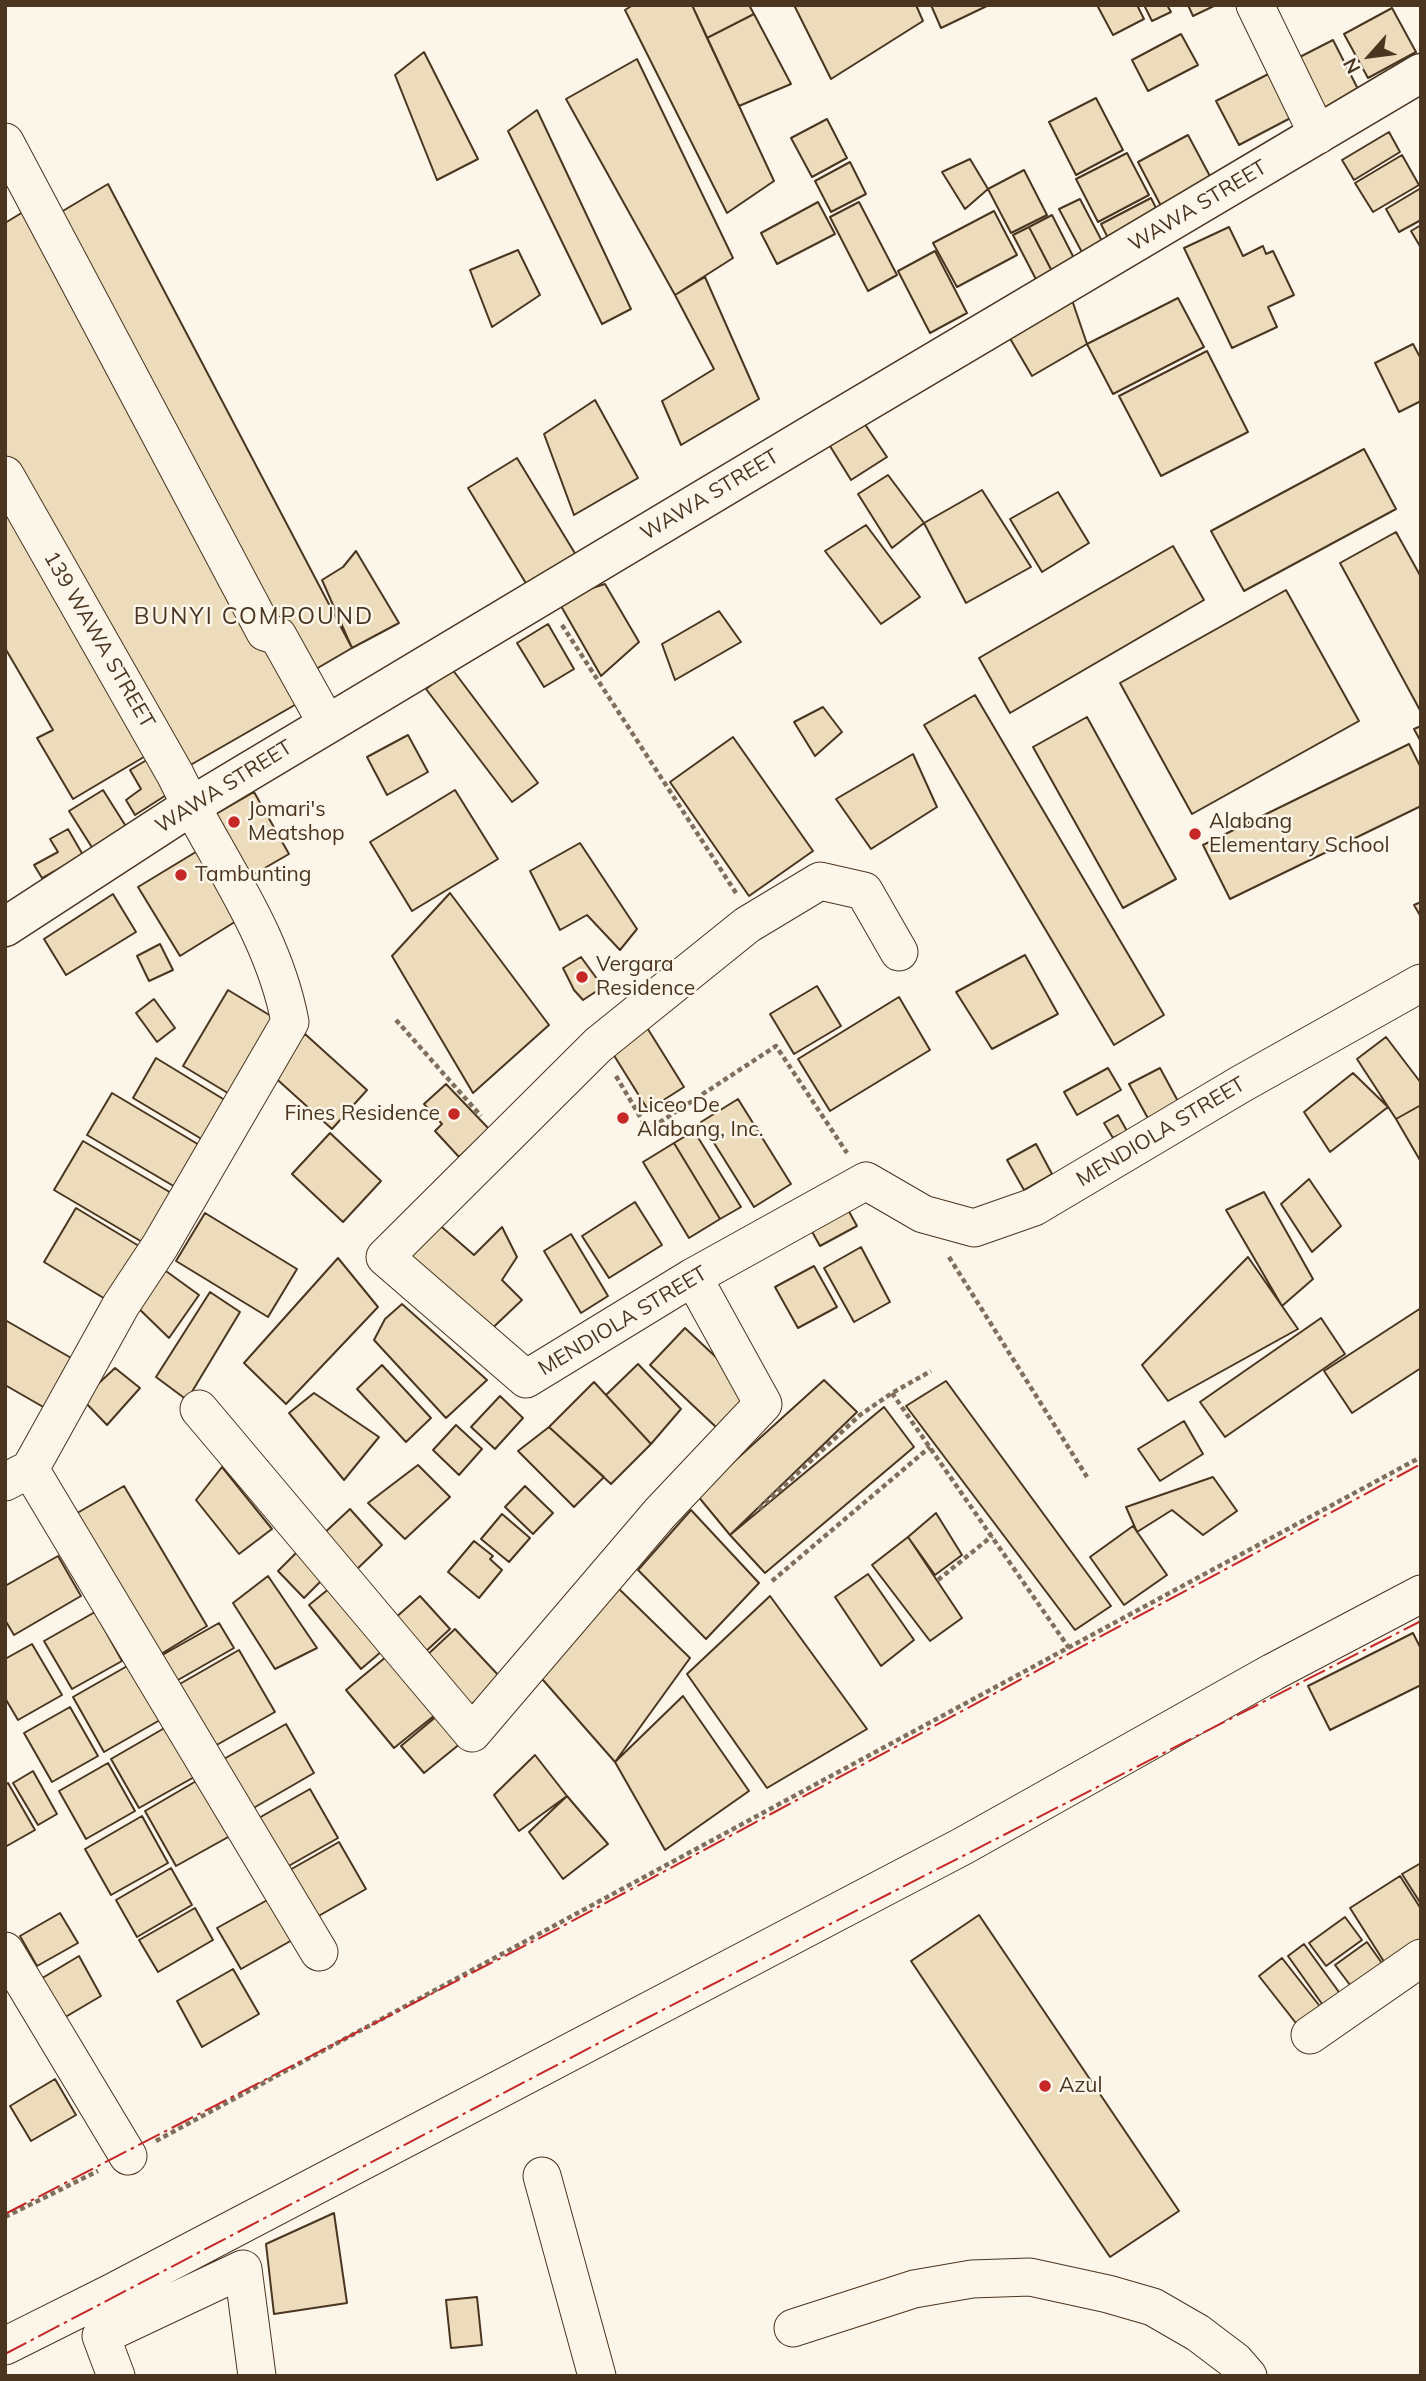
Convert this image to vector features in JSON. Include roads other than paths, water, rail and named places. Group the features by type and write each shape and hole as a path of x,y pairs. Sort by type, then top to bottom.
{"main road":[{"name":"WAWA STREET","path":"5,927 191,806 1421,73"}],"street":[{"path":"1255,5 1318,135"},
{"path":"5,142 265,632 278,636 327,724"},
{"name":"139 WAWA STREET","path":"5,475 175,774 257,925 284,988 290,1023 160,1246 18,1475"},
{"name":"MENDIOLA STREET","path":"899,952 864,891 820,881 754,920 598,1045 385,1257 526,1379 693,1278 866,1181 923,1214 974,1228 1034,1207 1241,1084 1421,983"},
{"path":"200,1409 472,1733 660,1513 763,1404 693,1278"},
{"path":"18,1475 319,1952"},
{"path":"5,2346 963,1846 1273,1672 1421,1594"},
{"path":"5,1951 128,2156"},
{"path":"1310,2035 1421,1958"},
{"path":"542,2176 597,2376"},
{"path":"116,2376 101,2336 243,2269 257,2376"},
{"path":"793,2328 914,2289 972,2279 1030,2277 1153,2307 1198,2333 1235,2361 1248,2376"}],"place":[{"name":"Jomari's Meatshop","path":"234,822"},
{"name":"Alabang Elementary School","path":"1195,834"},
{"name":"Tambunting","path":"181,875"},
{"name":"Vergara Residence","path":"582,977"},
{"name":"Fines Residence","path":"454,1114"},
{"name":"Liceo De Alabang, Inc.","path":"623,1118"},
{"name":"Azul","path":"1045,2086"}],"district":[{"name":"BUNYI COMPOUND","path":"254,617"}]}
